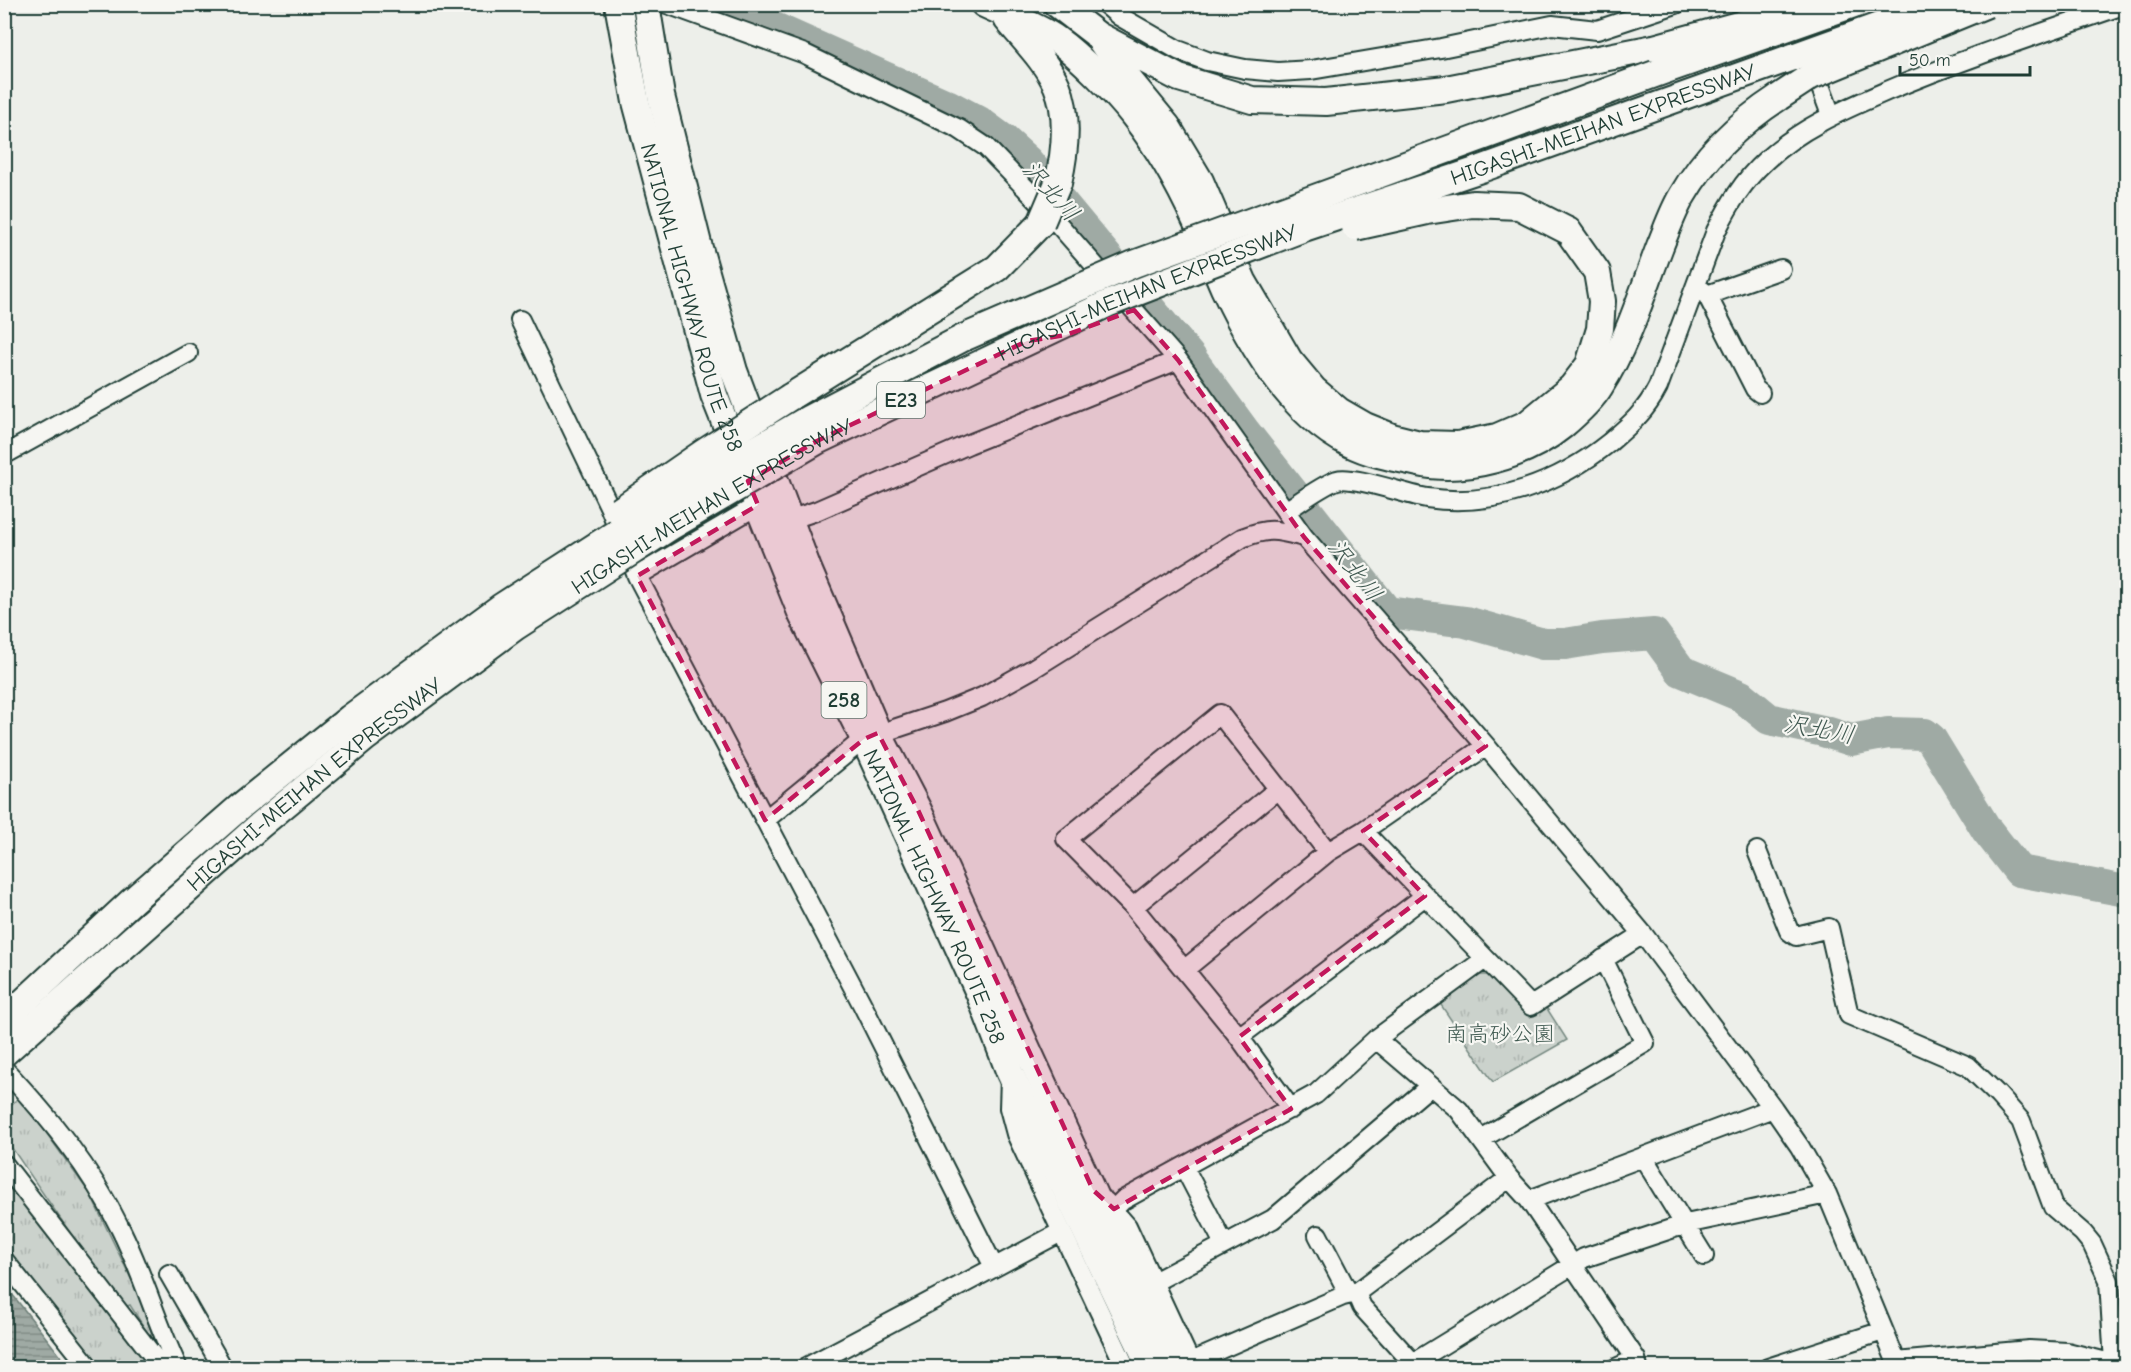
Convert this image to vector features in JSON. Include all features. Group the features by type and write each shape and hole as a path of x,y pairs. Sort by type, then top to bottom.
{"highway":[{"name":"NATIONAL HIGHWAY ROUTE 258","path":"618,4 636,102 714,394 802,615 871,736 918,810 1093,1190 1186,1366"},
{"name":"NATIONAL HIGHWAY ROUTE 258","path":"646,4 661,96 699,248 734,371 789,520 871,736 980,995 1010,1073 1151,1368"},
{"path":"1057,4 1096,34 1179,78 1252,100 1326,102 1446,89 1654,48 1738,25 1802,4"},
{"name":"HIGASHI-MEIHAN EXPRESSWAY","path":"4,1020 132,901 241,806 350,717 501,607 658,506 788,430 963,338 1134,264 1854,4"},
{"name":"HIGASHI-MEIHAN EXPRESSWAY","path":"4,1053 160,913 365,738 515,627 670,527 817,441 1107,304 1304,228 1481,169 1940,4"},
{"path":"993,9 1055,38 1096,75 1133,115 1169,167 1196,221 1224,289 1245,328 1275,377 1294,400 1346,442 1377,455 1425,465 1468,465 1499,458 1522,449 1560,428 1599,388 1622,346 1680,197 1703,164 1747,118 1811,76 1987,4"},
{"path":"501,607 538,567 703,453 997,268 1041,223 1058,183 1064,158 1064,114 1057,87 1042,61 993,9"},
{"path":"1027,341 1066,335 1360,225 1473,204 1519,206 1568,231 1597,272 1602,301 1600,329 1588,365 1572,387 1527,424 1497,437 1458,445 1420,444 1392,437 1365,426 1339,411 1314,390 1289,360 1243,281 1195,172 1167,126 1125,75 1096,34"}],"street":[{"path":"668,4 805,54 959,129 986,147 1038,201 1178,360 1289,509 1304,537 1486,746 1643,934 1773,1108 1800,1147 1827,1194 1897,1365 2029,1350 2067,1352 2120,1365 2109,1281 2092,1244 2053,1207 2022,1121 1968,1066 1849,1015 1829,928 1796,936 1790,931 1757,851"},
{"path":"1105,4 1119,16 1178,50 1207,61 1245,69 1278,72 1311,70 1441,48 1552,25 1597,30 1676,4"},
{"path":"1790,4 1831,115"},
{"path":"1289,509 1338,480 1347,480 1426,498 1451,501 1475,500 1545,483 1570,470 1627,429 1650,402 1701,290 1716,231 1739,189 1766,160 1808,128 1831,115 1930,72 2126,4"},
{"path":"1701,290 1780,269"},
{"path":"1701,290 1755,389 1760,393"},
{"path":"520,320 609,506 636,576 862,1004 994,1267"},
{"path":"4,455 188,353"},
{"path":"789,520 816,511 969,444 1178,360"},
{"path":"636,576 758,505"},
{"path":"765,819 871,736 945,712 982,697 1034,668 1242,538 1262,530 1285,532 1304,537"},
{"path":"1291,1108 1239,1037 1133,907 1066,839 1220,714 1328,852"},
{"path":"1184,970 1328,852 1363,831 1486,746"},
{"path":"1133,907 1278,789"},
{"path":"1363,831 1531,1006 1643,934"},
{"path":"1239,1037 1425,896"},
{"path":"1114,1209 1123,1200 1316,1094 1376,1039 1485,959"},
{"path":"1481,1139 1645,1043 1603,959"},
{"path":"1376,1039 1459,1110 1509,1178 1529,1200 1637,1363 1616,1368"},
{"path":"4,1069 62,1136 97,1185 136,1262 176,1364 161,1366 4,1164"},
{"path":"1010,1073 1009,1108 1016,1134 1119,1365"},
{"path":"1154,1282 1273,1219 1430,1086"},
{"path":"1529,1200 1773,1108"},
{"path":"1643,1157 1704,1256"},
{"path":"1184,1167 1224,1244"},
{"path":"1093,1190 1114,1209 1127,1226 1154,1282 1186,1366 1352,1294 1509,1178"},
{"path":"1318,1235 1352,1294 1414,1365 1572,1263 1686,1224 1827,1194"},
{"path":"805,1368 1061,1232"},
{"path":"4,1260 90,1368"},
{"path":"169,1274 223,1368"},
{"path":"1768,1368 1883,1331"}],"highlighted area":[{"path":"1134,310 1178,360 1304,537 1486,746 1363,831 1425,896 1239,1037 1291,1109 1114,1209 1093,1190 918,810 878,733 864,739 765,820 637,576 758,505 748,481 817,441 1027,341 1066,335"}],"green space":[{"name":"南高砂公園","path":"1474,975 1490,975 1530,1017 1546,1007 1567,1040 1493,1082 1439,1002"},
{"path":"20,1096 90,1194 136,1289 152,1334 150,1337 130,1305 125,1307 73,1237 5,1138 4,1112"},
{"path":"4,1177 150,1367 97,1367 5,1250"}],"shaded area":[{"path":"5,1285 69,1367 5,1367"}],"waterway":[{"name":"沢北川","path":"721,4 947,105 979,122 1027,161 1190,357 1244,431 1387,612 1466,622 1543,644 1565,644 1602,638 1654,634 1681,671 1741,696 1769,719 1851,740 1888,733 1925,734 1931,739 1986,829 2019,871 2126,891"}]}
